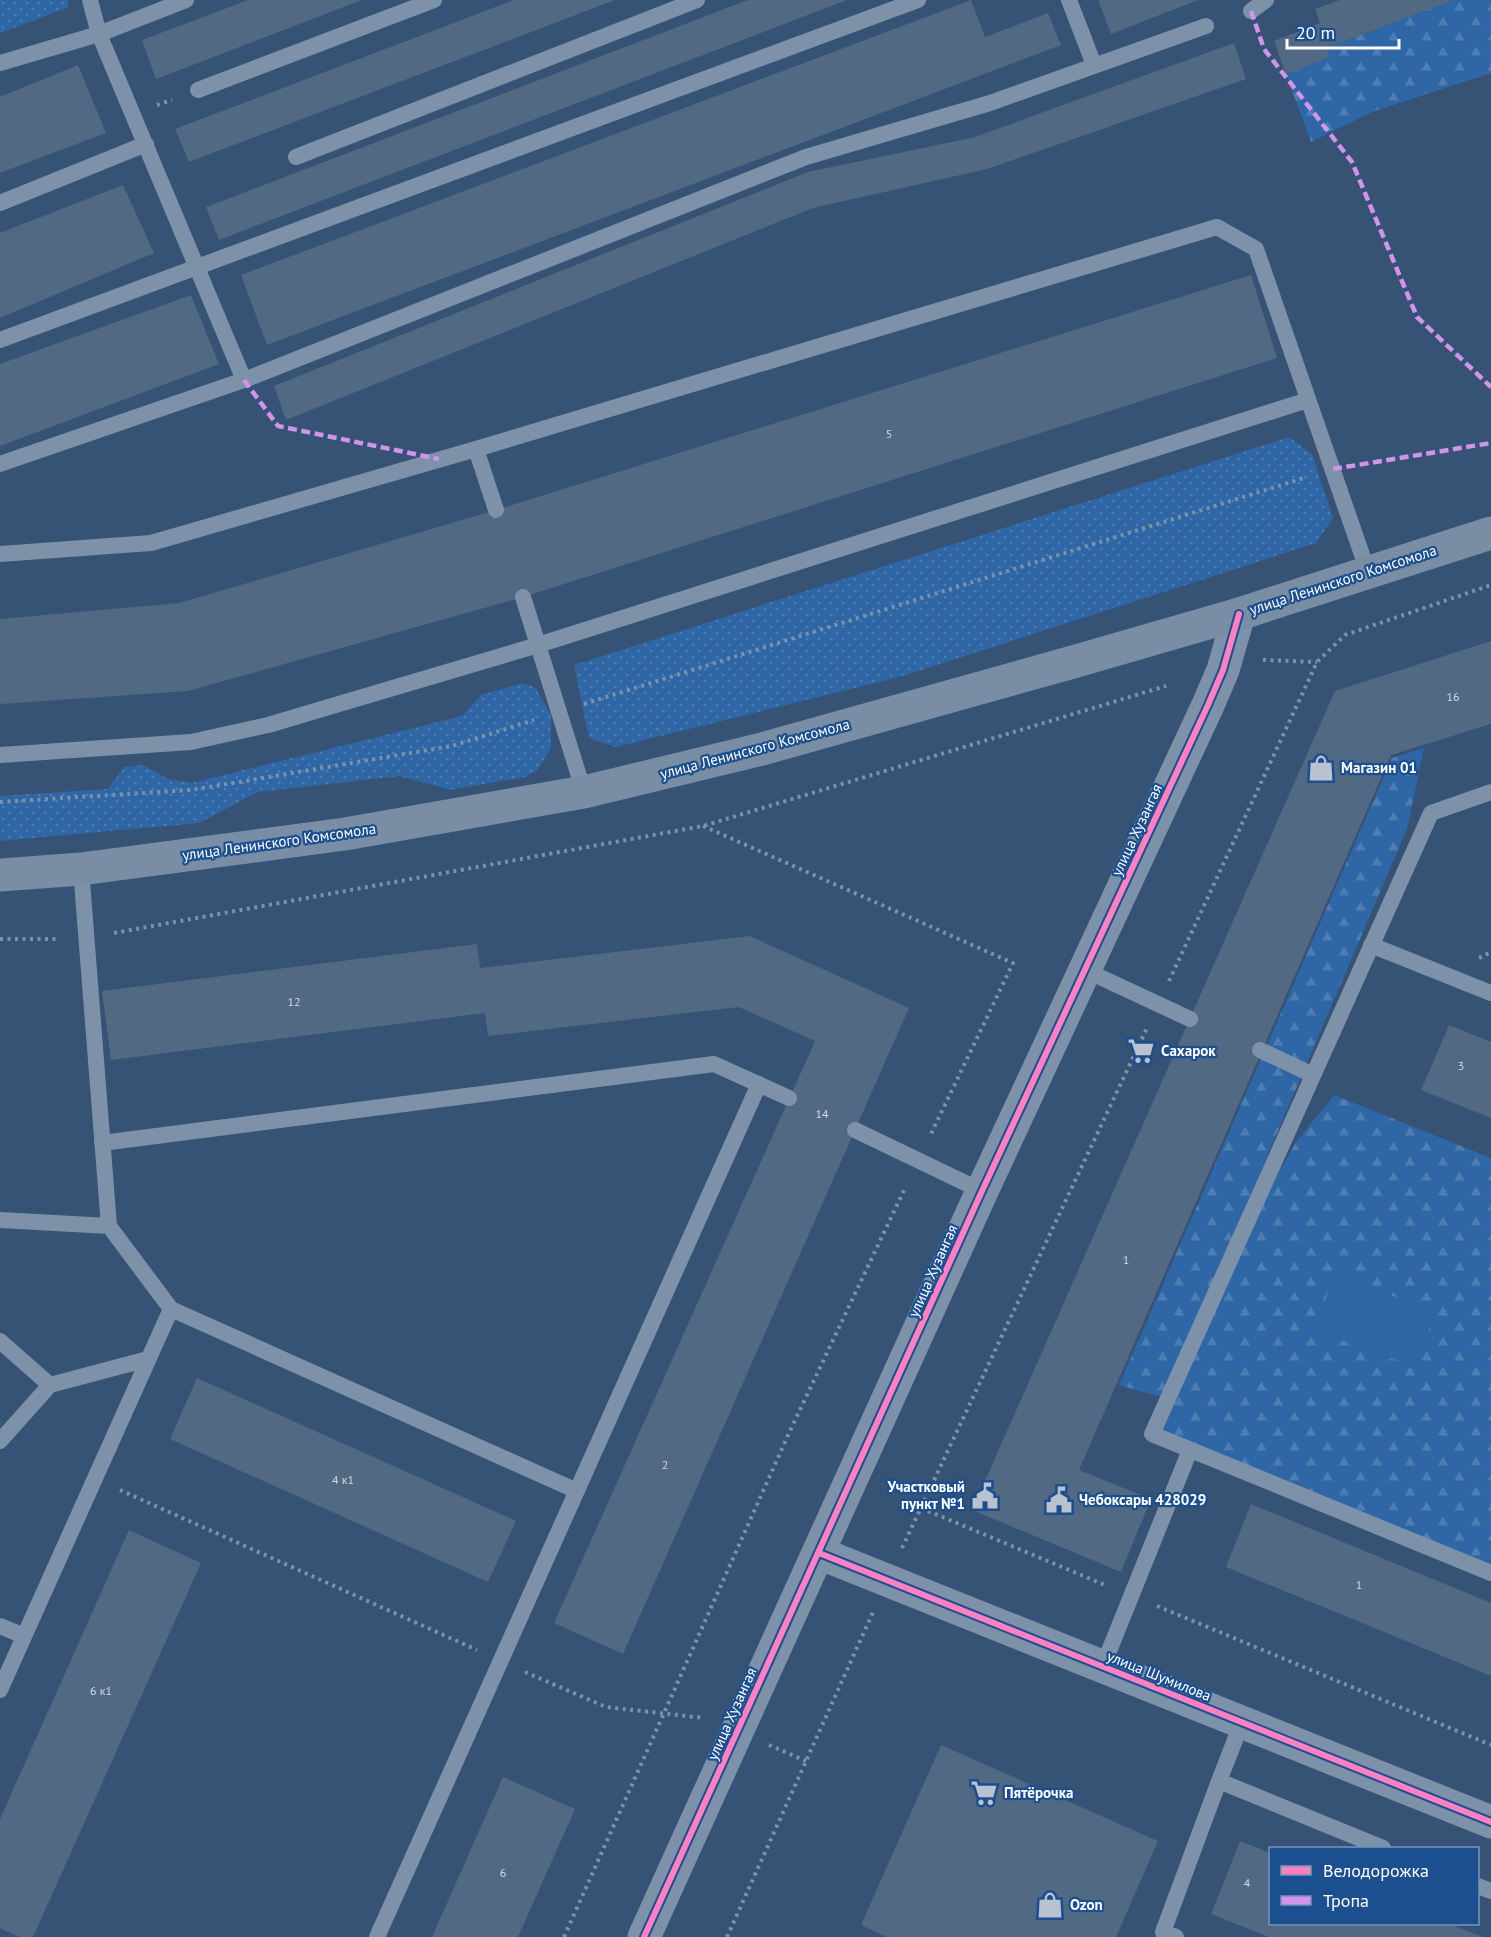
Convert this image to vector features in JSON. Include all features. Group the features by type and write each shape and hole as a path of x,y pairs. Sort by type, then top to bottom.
{"main road":[{"name":"улица Ленинского Комсомола","path":"0,875 81,869 345,834 584,792 762,749 1239,614 1491,533"}],"street":[{"name":"улица Хузангая","path":"644,1937 982,1191 1220,679 1239,614"},
{"name":"улица Шумилова","path":"819,1553 1491,1822"}],"lane":[{"path":"90,0 99,34 244,380"},
{"path":"0,63 99,34 186,0"},
{"path":"198,90 434,0"},
{"path":"296,158 697,0"},
{"path":"0,340 918,0"},
{"path":"1069,0 1094,65"},
{"path":"1251,11 1266,0"},
{"path":"0,464 244,380 806,157 990,103 1206,26"},
{"path":"0,202 146,144"},
{"path":"0,555 151,543 476,449 1217,227 1256,249 1368,572"},
{"path":"0,754 191,742 268,725 538,645 1308,400"},
{"path":"476,449 496,510"},
{"path":"523,597 584,792"},
{"path":"1491,792 1431,813 1152,1434 1491,1573"},
{"path":"81,869 109,1226 171,1309 577,1491"},
{"path":"1371,945 1491,993"},
{"path":"1085,970 1190,1019"},
{"path":"1260,1050 1313,1075"},
{"path":"102,1143 714,1064 789,1098"},
{"path":"377,1937 759,1084"},
{"path":"855,1130 982,1191"},
{"path":"0,1220 109,1226"},
{"path":"0,1690 171,1309"},
{"path":"0,1341 50,1385"},
{"path":"0,1441 50,1385 148,1359"},
{"path":"1103,1666 1190,1450"},
{"path":"0,1626 24,1636"},
{"path":"1176,1937 1163,1932 1242,1722"},
{"path":"1219,1781 1381,1847"}],"path":[{"path":"133,114 198,90"},
{"path":"0,802 191,790 452,746 1333,469"},
{"path":"726,1937 887,1580 1317,662 1345,635 1491,585"},
{"path":"1260,660 1317,662"},
{"path":"0,939 85,939 703,826 1166,686"},
{"path":"564,1937 789,1433 1013,963 703,826"},
{"path":"95,1479 606,1707 663,1714 697,1715 806,1761"},
{"path":"921,1508 1491,1745"}],"green space":[{"path":"0,0 68,0 69,7 0,33"},
{"path":"1454,0 1491,0 1491,73 1372,112 1311,142 1286,74 1329,57 1326,48"},
{"path":"1289,437 1312,454 1333,518 1316,543 903,676 616,747 589,738 574,665"},
{"path":"523,683 536,688 551,715 551,748 538,770 525,777 450,790 400,776 258,792 199,823 0,841 0,796 108,789 124,767 143,765 168,779 192,783 462,716 481,695"},
{"path":"1424,748 1407,829 1164,1398 1119,1385 1392,758"},
{"path":"1334,1095 1491,1158 1491,1578 1161,1430 1254,1217 1296,1142"},
{"path":"1335,1274 1435,1312 1415,1367 1314,1330"}],"building":[{"path":"248,0 362,0 156,79 142,40"},
{"path":"514,0 615,0 189,162 175,129"},
{"path":"748,0 847,0 219,240 206,207"},
{"path":"971,0 985,37 1048,13 1061,45 267,345 241,275"},
{"path":"1098,0 1198,0 1111,34"},
{"path":"1340,0 1454,0 1326,48 1330,57 1286,74 1274,41 1320,23 1315,9"},
{"path":"1234,43 1246,79 987,169 813,208 286,420 274,386 808,172 975,137"},
{"path":"78,65 106,133 0,173 0,97"},
{"path":"123,185 154,253 0,318 0,233"},
{"path":"1251,275 1277,358 523,597 188,691 0,704 0,619 179,603 496,510"},
{"path":"191,295 219,364 0,446 0,364"},
{"path":"1491,641 1491,724 1391,755 1079,1470 1151,1499 1121,1572 972,1510 1335,691"},
{"path":"750,936 909,1008 623,1654 554,1623 815,1041 739,1007 488,1036 485,1013 111,1060 102,991 477,944 480,968"},
{"path":"1449,1025 1491,1042 1491,1118 1421,1090"},
{"path":"197,1378 516,1521 488,1582 170,1439"},
{"path":"1251,1504 1491,1603 1491,1676 1226,1567"},
{"path":"129,1530 201,1563 33,1937 19,1937 0,1928 0,1819"},
{"name":"Пятёрочка","path":"941,1745 1158,1841 1116,1937 887,1937 861,1925"},
{"path":"503,1777 575,1809 518,1937 432,1937"},
{"path":"1240,1841 1269,1853 1269,1925 1452,1925 1483,1937 1269,1937 1211,1914"}],"marked path":[{"path":"1251,11 1264,49 1352,162 1417,317 1491,387"},
{"path":"244,380 278,426 439,459"},
{"path":"1333,469 1491,443"}],"cycle path":[{"path":"644,1937 982,1191 1208,705 1223,670 1239,614"},
{"path":"819,1553 1491,1822"}],"place":[{"name":"Магазин 01","path":"1321,768"},
{"name":"Сахарок","path":"1141,1051"},
{"name":"Участковый пункт №1","path":"985,1496"},
{"name":"Чебоксары 428029","path":"1059,1500"},
{"name":"Пятёрочка","path":"984,1793"},
{"name":"Ozon","path":"1050,1905"}]}
